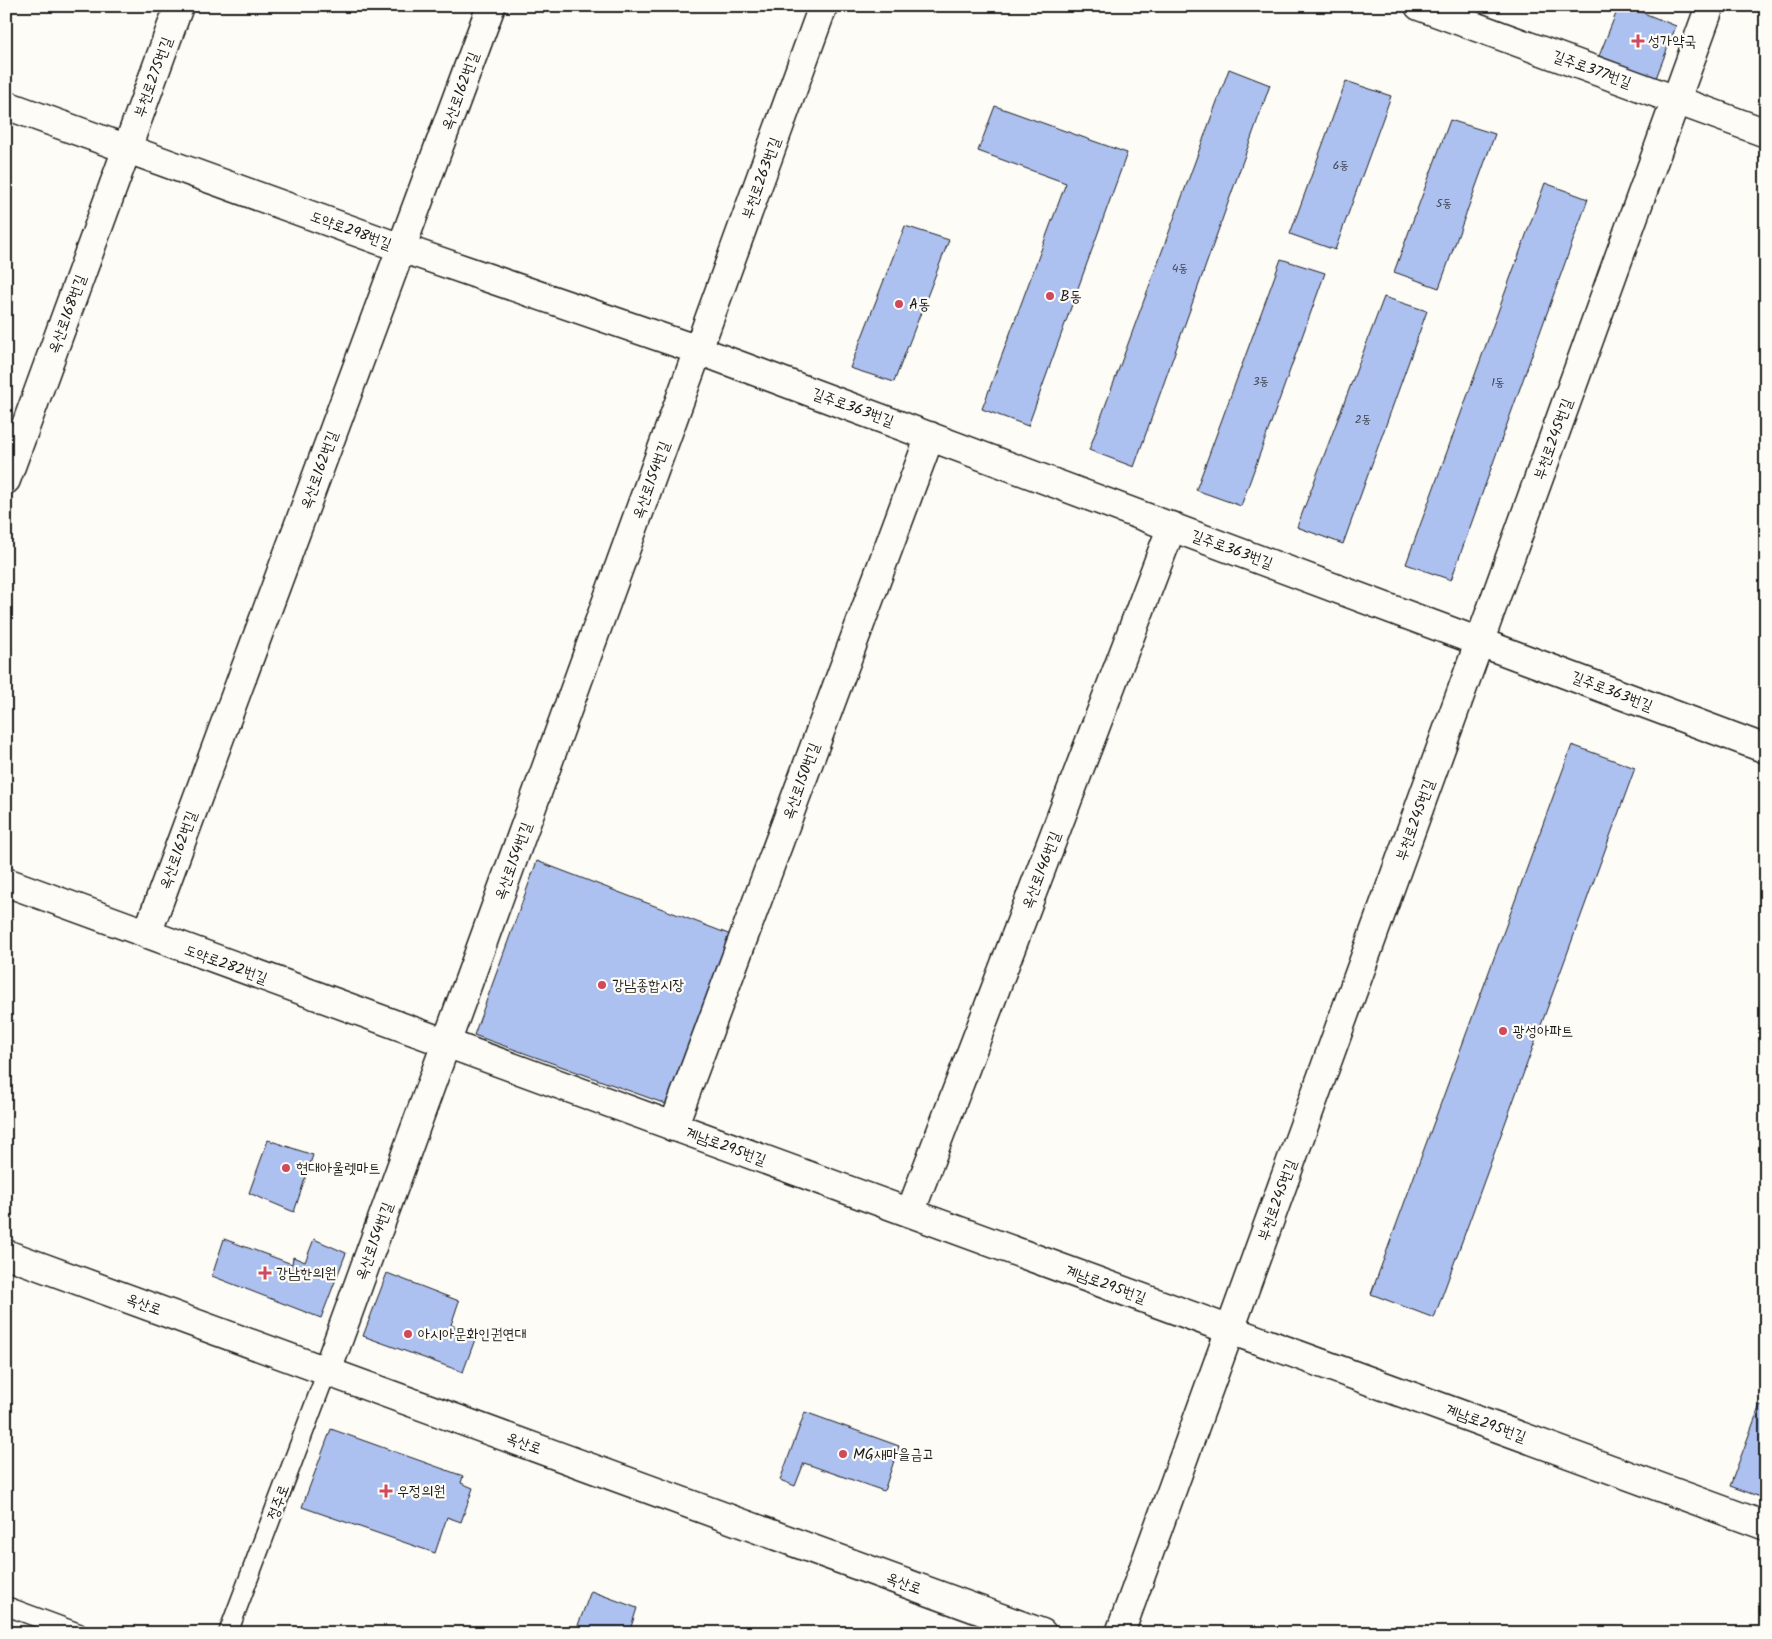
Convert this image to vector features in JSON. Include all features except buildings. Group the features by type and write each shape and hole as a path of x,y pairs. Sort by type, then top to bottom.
{"street":[{"name":"부천로275번길","path":"127,148 179,6"},
{"name":"옥산로162번길","path":"147,934 491,6"},
{"name":"부천로263번길","path":"698,350 823,6"},
{"name":"길주로377번길","path":"1419,6 1766,133"},
{"name":"부천로245번길","path":"1120,1633 1710,6"},
{"name":"도약로298번길","path":"6,105 401,248 698,350"},
{"name":"옥산로168번길","path":"6,480 127,148"},
{"name":"길주로363번길","path":"698,350 1766,749"},
{"name":"옥산로154번길","path":"327,1371 698,350"},
{"name":"옥산로150번길","path":"673,1127 930,436"},
{"name":"옥산로146번길","path":"910,1213 1172,526"},
{"name":"도약로282번길","path":"6,882 446,1044"},
{"name":"계남로295번길","path":"446,1044 1766,1526"},
{"name":"옥산로","path":"6,1254 1042,1633"}],"lane":[{"name":"정주로","path":"228,1633 327,1371"},
{"path":"6,1606 79,1633"}],"place":[{"name":"성가약국","path":"1638,41"},
{"name":"B동","path":"1050,296"},
{"name":"A동","path":"899,304"},
{"name":"강남종합시장","path":"602,985"},
{"name":"광성아파트","path":"1503,1031"},
{"name":"현대아울렛마트","path":"286,1168"},
{"name":"강남한의원","path":"265,1273"},
{"name":"아시아문화인권연대","path":"408,1334"},
{"name":"MG새마을금고","path":"843,1454"},
{"name":"우정의원","path":"386,1491"}]}
